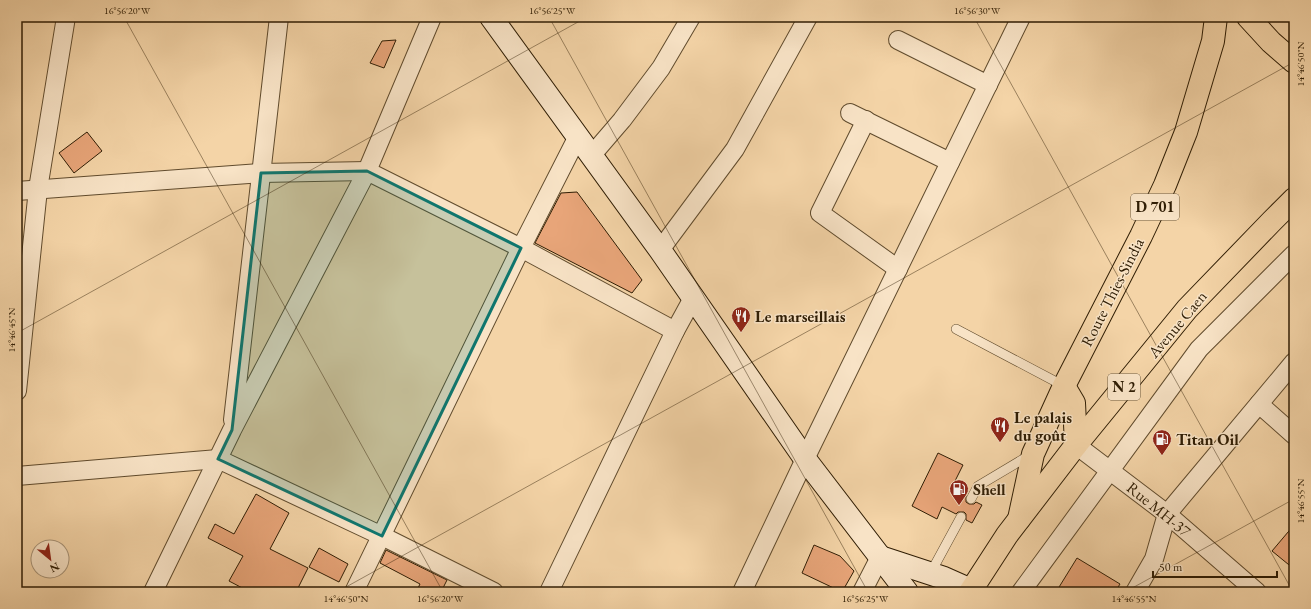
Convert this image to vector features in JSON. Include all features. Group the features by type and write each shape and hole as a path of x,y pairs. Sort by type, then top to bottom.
{"main road":[{"path":"491,17 660,250 805,459 907,592"},
{"name":"Route Thies-Sindia","path":"1019,519 1033,454 1064,386 1166,185 1186,132 1213,41 1216,17"},
{"path":"1248,17 1271,42 1294,62"},
{"name":"Avenue Caen","path":"971,591 984,569 1019,519 1076,445 1187,308 1294,199"},
{"path":"1064,386 1074,402 1076,445"},
{"path":"880,557 930,574 971,591"}],"street":[{"path":"17,391 38,189 66,17"},
{"path":"232,430 279,17"},
{"path":"153,592 232,430 368,171 432,17"},
{"path":"592,156 622,120 661,68 691,17"},
{"path":"660,250 736,149 808,17"},
{"path":"742,592 805,459 1021,17"},
{"path":"898,40 988,85"},
{"path":"898,269 820,213 858,116 950,162"},
{"path":"354,592 521,248 578,136"},
{"path":"17,191 261,173 368,171 521,248 675,331"},
{"path":"1021,592 1199,349 1294,254"},
{"path":"549,592 675,331 693,298"},
{"path":"1135,592 1154,559 1167,514 1294,362"},
{"path":"1259,404 1294,435"},
{"name":"Rue MH-37","path":"1076,445 1167,514 1257,592"},
{"path":"17,476 218,459 382,536 494,592"},
{"path":"862,592 880,557"}],"lane":[{"path":"956,329 1064,386"},
{"path":"971,499 978,486 1033,454"},
{"path":"930,574 961,517"}],"highlighted area":[{"path":"367,171 521,248 382,536 218,459 232,430 261,173"}],"building":[{"path":"396,40 384,68 370,63 382,41"},
{"path":"87,132 102,151 74,173 59,153"},
{"path":"577,192 642,280 632,293 535,243 561,193"},
{"path":"938,453 963,465 951,489 966,496 966,502 969,504 974,504 976,502 982,505 972,523 966,520 966,514 964,512 958,512 956,514 942,507 937,519 912,506"},
{"path":"256,494 289,513 270,549 308,568 296,592 250,592 229,581 243,556 208,538 215,524 234,534"},
{"path":"1294,525 1294,569 1272,551"},
{"path":"814,545 840,556 854,571 842,592 802,573"},
{"path":"319,548 348,564 339,582 309,567"},
{"path":"386,550 447,580 441,592 416,592 420,584 380,563"},
{"path":"1077,558 1120,584 1115,592 1056,592"}],"place":[{"name":"Le marseillais","path":"741,333"},
{"name":"Le palais du goût","path":"1000,443"},
{"name":"Titan Oil","path":"1162,456"},
{"name":"Shell","path":"959,506"}]}
